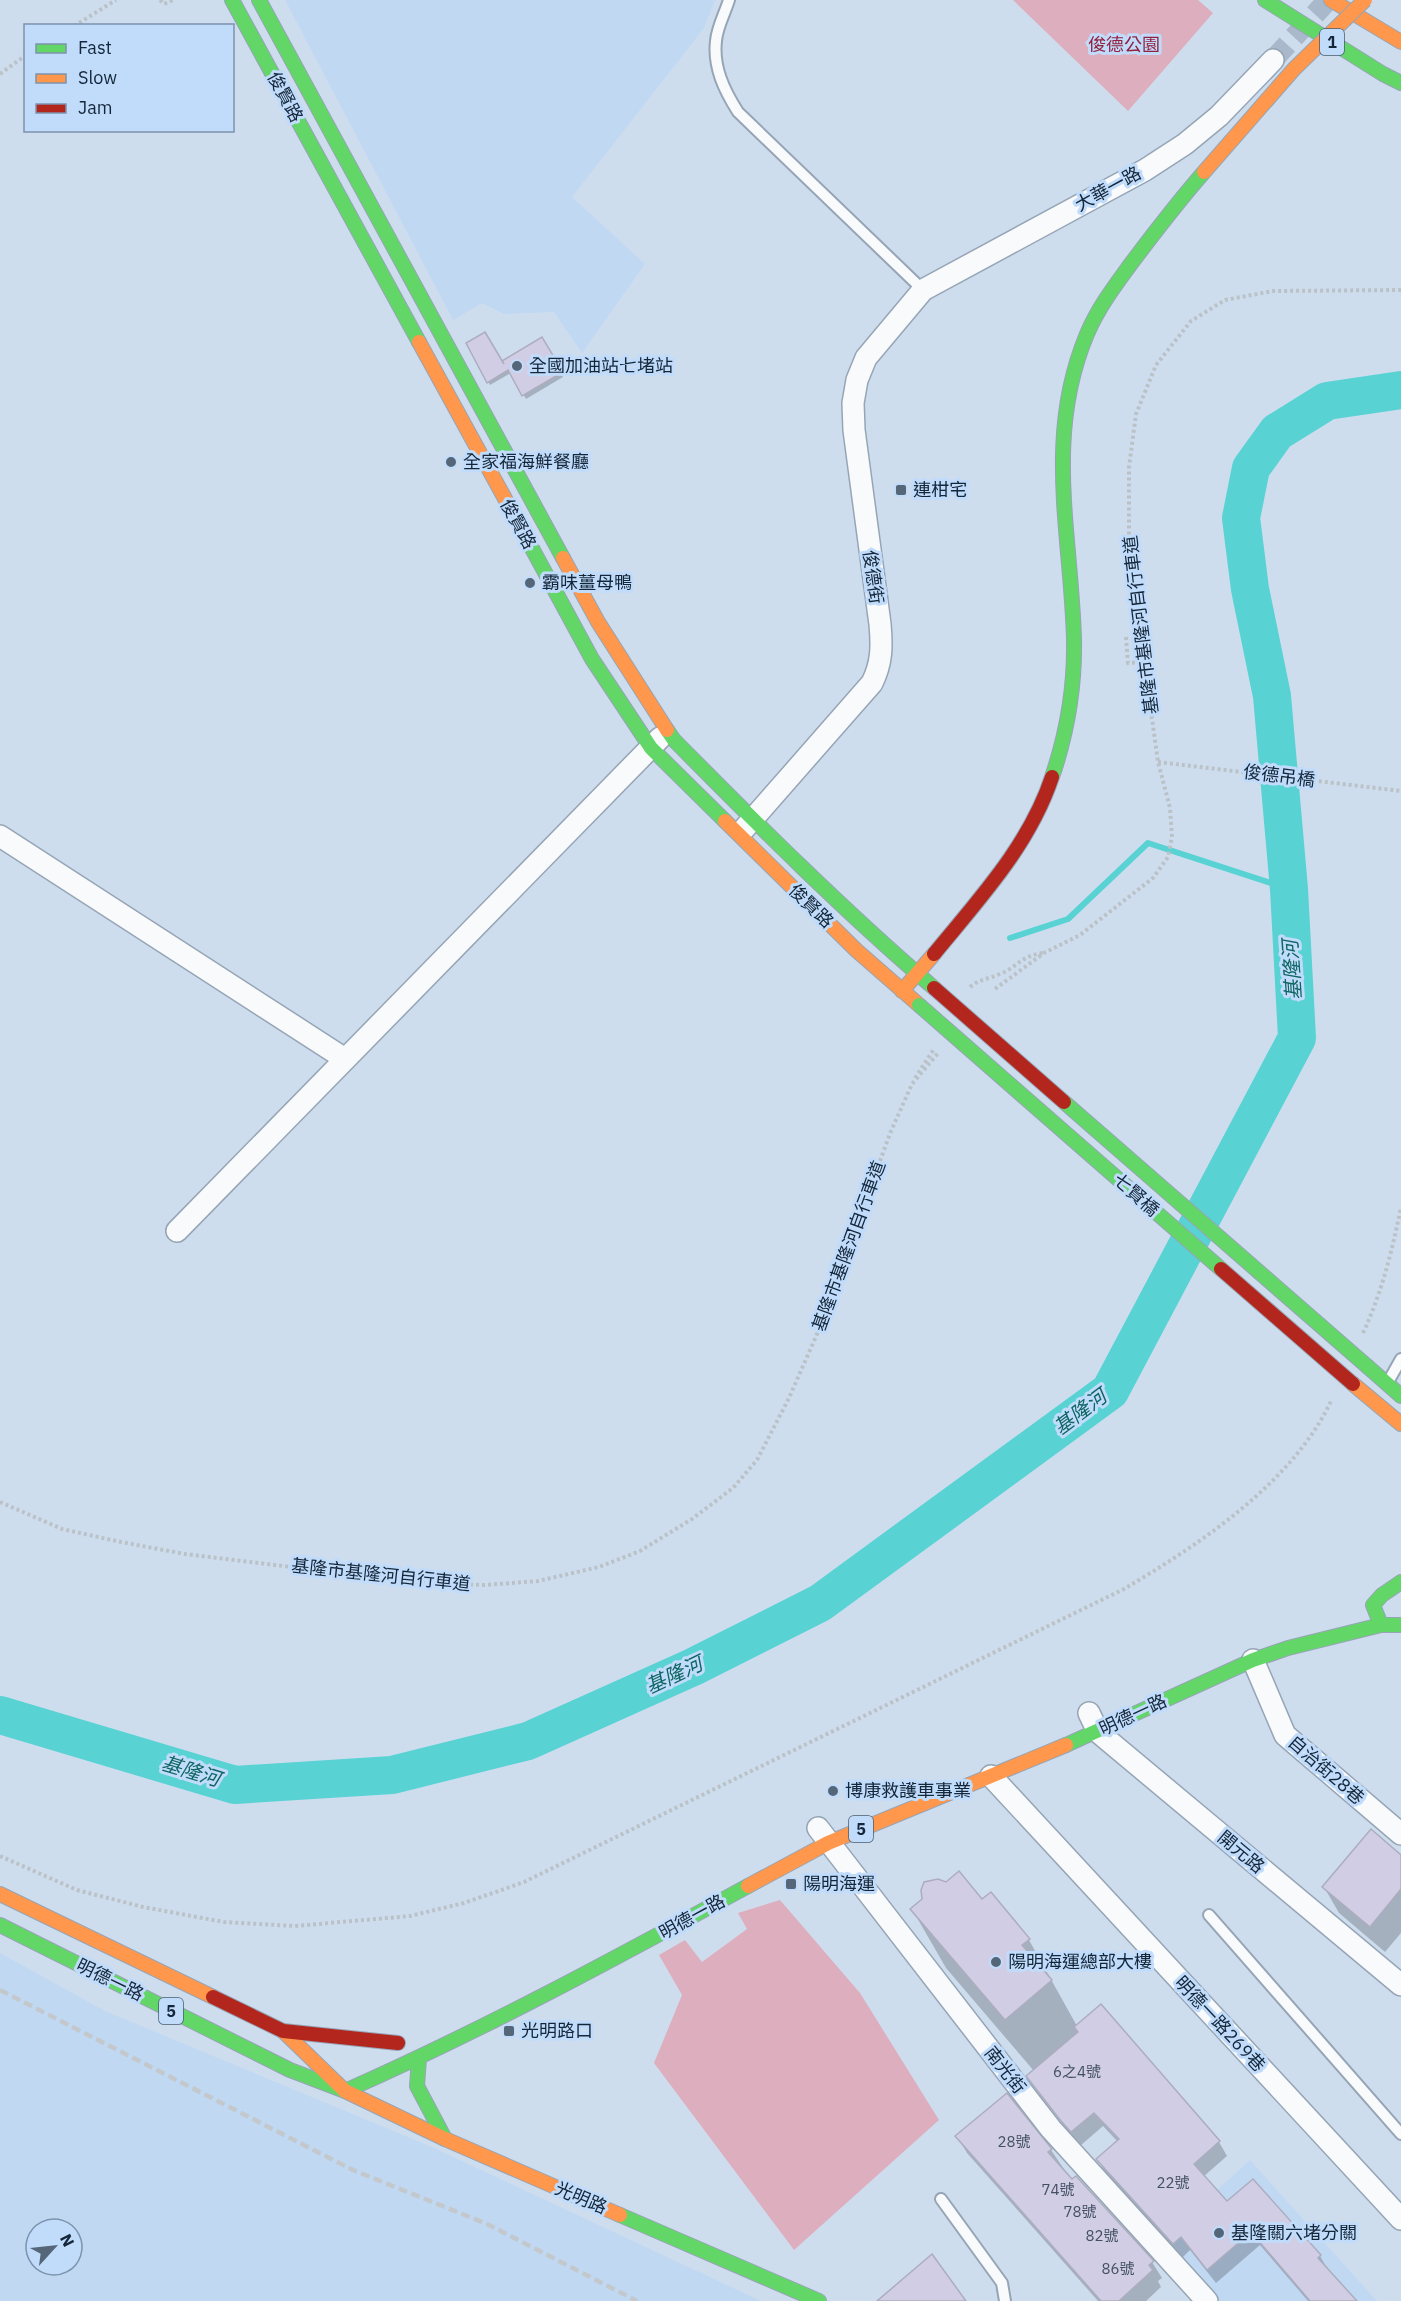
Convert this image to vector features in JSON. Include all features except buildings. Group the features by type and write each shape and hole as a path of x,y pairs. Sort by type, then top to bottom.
{"main road":[{"name":"俊賢路","path":"232,0 592,659 651,748 856,950 919,1005"},
{"name":"俊賢路","path":"259,0 598,622 674,740 871,934 934,988"},
{"name":"1","path":"1265,0 1401,83"},
{"name":"1","path":"1332,0 1401,42"},
{"path":"903,991 988,889 1029,830 1050,782 1064,737 1071,691 1074,641 1064,511 1062,453 1064,425 1068,395 1078,358 1102,304 1162,220 1291,71 1332,28 1365,0"},
{"path":"319,160 339,147"},
{"name":"七賢橋","path":"934,988 1401,1396"},
{"name":"七賢橋","path":"919,1005 1401,1424"},
{"path":"1367,1607 1401,1582"},
{"path":"1367,1607 1392,1604"},
{"path":"1367,1607 1391,1625"},
{"name":"明德一路","path":"0,1925 290,2070 345,2091 420,2058 594,1970 821,1832 991,1776 1091,1718 1288,1648 1391,1625"},
{"name":"明德一路","path":"0,1894 283,2031"},
{"path":"283,2031 404,2041 374,2060 345,2091 283,2031"},
{"path":"420,2058 417,2086 445,2139"},
{"name":"光明路","path":"345,2091 445,2139 819,2301"}],"street":[{"name":"大華一路","path":"923,290 1145,170 1185,144 1219,116 1273,60"},
{"name":"俊德街","path":"738,836 872,683 879,668 882,648 854,430 854,403 857,380 866,358 923,290"},
{"path":"177,1231 668,730"},
{"path":"0,836 345,1059"},
{"path":"1391,1625 1401,1642"},
{"name":"自治街28巷","path":"1253,1660 1285,1735 1401,1834"},
{"name":"開元路","path":"1091,1718 1401,1985"},
{"name":"明德一路269巷","path":"991,1776 1398,2208"},
{"name":"南光街","path":"821,1832 1051,2129 1206,2301"}],"lane":[{"path":"729,0 716,40 718,70 725,92 738,112 923,290"},
{"path":"1373,1401 1387,1384 1401,1359"},
{"path":"1209,1916 1401,2134"},
{"path":"941,2199 1002,2283 1005,2301"}],"path":[{"path":"77,24 116,0"},
{"path":"160,0 164,4 173,0"},
{"path":"0,74 24,56"},
{"name":"基隆市基隆河自行車道","path":"995,989 1044,953 1080,935 1153,878 1168,857 1172,837 1170,808 1158,762 1129,552 1130,467 1136,414 1156,365 1191,321 1225,300 1273,291 1401,290"},
{"path":"1126,637 1128,663 1145,662"},
{"name":"俊德吊橋","path":"1158,762 1401,791"},
{"name":"基隆市基隆河自行車道","path":"951,1003 977,981 1002,974 1029,955 1044,953"},
{"name":"基隆市基隆河自行車道","path":"0,1502 62,1529 121,1542 185,1554 422,1583 485,1585 538,1581 599,1568 640,1551 692,1519 733,1488 757,1460 789,1398 843,1275 869,1188 912,1084 921,1066 947,1031"},
{"name":"基隆市基隆河自行車道","path":"912,1084 942,1049"},
{"path":"1360,1339 1379,1296 1392,1252 1401,1207"},
{"path":"0,1856 78,1890 143,1907 224,1922 295,1926 398,1917 474,1900 524,1882 694,1801 1144,1578 1173,1560 1257,1496 1299,1453 1323,1420 1337,1389"}],"shaded area":[{"path":"285,0 715,0 704,28 572,197 645,264 582,353 554,312 504,314 482,303 453,320"},
{"path":"0,1953 105,2011 432,2147 761,2301 0,2301"},
{"path":"1250,2160 1377,2301 1219,2301 1165,2237"}],"green space":[{"name":"俊德公園","path":"1013,0 1198,0 1213,13 1128,111"},
{"path":"780,1900 860,1993 939,2120 794,2250 654,2063 682,1995 659,1955 685,1940 702,1962 747,1929 738,1913"}],"waterway":[{"name":"基隆河","path":"0,1715 235,1785 392,1775 528,1741 693,1667 820,1603 1110,1391 1297,1038 1289,889 1272,696 1250,589 1241,518 1251,468 1277,432 1327,401 1401,390"},
{"path":"1010,938 1068,919 1148,843 1289,889"}],"tunnel":[{"path":"1273,60 1328,0"}],"railway":[{"path":"0,1990 353,2170 487,2224 637,2301"}],"traffic: fast":[{"path":"232,0 419,342"},
{"path":"259,0 563,558"},
{"path":"1265,0 1401,83"},
{"path":"1052,777 1066,726 1073,674 1074,639 1065,523 1063,447 1066,410 1074,372 1087,334 1107,298 1157,229 1204,172"},
{"path":"509,506 592,659 651,748 725,821"},
{"path":"667,730 674,740 801,867 934,988"},
{"path":"919,1005 1221,1269"},
{"path":"1064,1102 1368,1367"},
{"path":"1368,1367 1401,1396"},
{"path":"1381,1625 1373,1605 1382,1595 1401,1582"},
{"path":"1066,1745 1253,1660 1288,1648 1381,1625 1401,1625"},
{"path":"0,1925 290,2070 345,2091 498,2018 748,1886"},
{"path":"419,2058 417,2086 445,2139"},
{"path":"620,2215 819,2301"}],"traffic: slow":[{"path":"1331,0 1401,42"},
{"path":"1204,172 1294,69 1365,0"},
{"path":"419,342 509,506"},
{"path":"563,558 598,622 667,730"},
{"path":"725,821 856,950 919,1005"},
{"path":"902,991 934,954"},
{"path":"1353,1384 1401,1424"},
{"path":"748,1886 828,1843 1066,1745"},
{"path":"0,1894 213,1997"},
{"path":"283,2031 345,2091 445,2139 620,2215"}],"traffic: jam":[{"path":"934,954 985,892 1016,849 1030,826 1052,777"},
{"path":"934,988 1064,1102"},
{"path":"1221,1269 1353,1384"},
{"path":"213,1997 283,2031 398,2043"}],"place":[{"name":"全國加油站七堵站","path":"517,366"},
{"name":"全家福海鮮餐廳","path":"451,462"},
{"name":"連柑宅","path":"901,490"},
{"name":"霸味薑母鴨","path":"530,583"},
{"name":"博康救護車事業","path":"833,1791"},
{"name":"陽明海運","path":"791,1884"},
{"name":"陽明海運總部大樓","path":"996,1962"},
{"name":"光明路口","path":"509,2031"},
{"name":"基隆關六堵分關","path":"1219,2233"}]}
